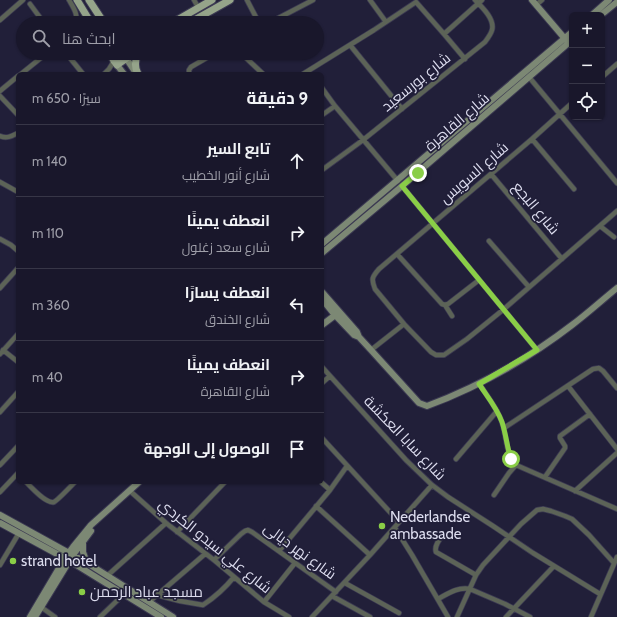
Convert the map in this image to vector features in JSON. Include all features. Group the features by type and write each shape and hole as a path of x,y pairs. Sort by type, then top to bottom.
{"main road":[{"path":"77,0 85,16"},
{"path":"89,0 99,16"},
{"path":"183,16 212,0"},
{"path":"201,16 230,0"},
{"path":"595,12 609,0"},
{"path":"534,2 568,41"},
{"path":"605,12 617,2"},
{"name":"شارع القاهرة","path":"324,242 400,184 529,77 568,41"},
{"name":"شارع القاهرة","path":"324,251 400,184 568,41"},
{"path":"113,60 122,72"},
{"path":"115,63 118,60"},
{"path":"127,60 136,72"},
{"path":"136,60 136,72"},
{"path":"324,301 358,332 359,337 419,403 424,405 479,384 537,350 572,325 617,288"},
{"path":"324,295 336,312"},
{"path":"324,319 336,312"},
{"path":"324,323 336,312"},
{"path":"30,617 69,556 91,525 137,484"},
{"path":"0,515 69,556 124,594 161,617"},
{"path":"35,617 69,556 84,542 95,522"},
{"path":"0,523 69,556 87,562 173,617"},
{"path":"84,542 84,552 87,562"}],"street":[{"path":"0,20 23,0"},
{"path":"68,0 77,16"},
{"path":"194,0 198,7"},
{"path":"247,0 255,16"},
{"path":"300,0 304,5"},
{"path":"283,16 313,0"},
{"path":"370,0 386,22"},
{"path":"534,2 542,0"},
{"path":"311,72 417,1 465,59"},
{"path":"444,34 478,1"},
{"name":"شارع بورسعيد","path":"324,169 363,140 485,42 492,30 492,24 478,1"},
{"path":"30,4 39,16"},
{"path":"350,45 402,109"},
{"path":"23,72 38,60"},
{"path":"71,60 80,72"},
{"path":"188,72 191,67 203,60"},
{"path":"248,60 261,72"},
{"path":"106,72 115,63"},
{"path":"605,74 617,64"},
{"path":"529,77 617,183"},
{"path":"0,91 16,78"},
{"path":"324,91 537,350"},
{"path":"0,96 16,113"},
{"path":"324,114 335,106"},
{"name":"شارع السويس","path":"569,106 374,274 372,282 375,289 404,324 431,352 441,356 452,350 504,309 617,211"},
{"path":"0,136 6,138 16,134"},
{"path":"532,139 574,189"},
{"name":"شارع البجع","path":"491,174 562,259"},
{"path":"0,182 16,191"},
{"path":"600,226 614,237"},
{"path":"0,239 16,249"},
{"path":"489,241 529,286"},
{"path":"397,254 444,305 452,316"},
{"path":"0,288 16,270"},
{"path":"444,305 448,304 479,280"},
{"path":"371,350 404,324"},
{"path":"16,336 2,352 16,361"},
{"path":"504,428 593,369 598,368 603,371 617,388"},
{"name":"شارع سابا العكشة","path":"324,369 406,460 432,485 509,537 600,594"},
{"path":"324,381 330,376"},
{"path":"479,384 497,411 504,428 511,459 516,465 617,509"},
{"path":"568,386 617,449"},
{"path":"0,412 16,394"},
{"path":"456,459 497,411"},
{"path":"545,477 565,448 560,436 590,414"},
{"path":"324,440 399,522"},
{"path":"0,465 16,448"},
{"path":"575,491 617,453"},
{"path":"494,495 508,473 516,465"},
{"path":"279,551 330,490 347,466"},
{"path":"0,492 16,476"},
{"path":"28,484 49,502 57,500 73,484"},
{"path":"177,532 223,484"},
{"path":"323,484 330,490"},
{"name":"شارع نهر ديالى","path":"312,617 395,528 432,485"},
{"name":"شارع علي سيدو الكردي","path":"130,491 166,523 214,560 264,602 289,617"},
{"path":"316,506 370,555"},
{"path":"457,617 476,575 489,558 521,524 537,510 543,509 551,511 565,516 575,522 614,563"},
{"path":"108,575 166,523"},
{"path":"395,528 448,617"},
{"name":"شارع نهر ديالى","path":"214,560 244,531 248,530 279,551 334,594"},
{"path":"0,565 19,533"},
{"path":"443,535 436,547 436,552 476,575"},
{"path":"149,602 205,554"},
{"path":"591,617 617,557"},
{"path":"264,602 295,563"},
{"path":"506,617 554,566"},
{"path":"157,595 203,605 212,599 234,577"},
{"path":"345,583 399,614"},
{"path":"438,599 457,589 470,589 489,596 530,617"},
{"path":"100,617 124,594"},
{"path":"334,594 370,617"},
{"path":"41,607 55,617"}],"place":[{"name":"Nederlandse ambassade","path":"382,526"},
{"name":"strand hotel","path":"13,561"},
{"name":"مسجد عباد الرحمن","path":"82,592"}],"route":[{"path":"418,173 402,186 537,350 479,384 497,411 501,420 511,459"}]}
